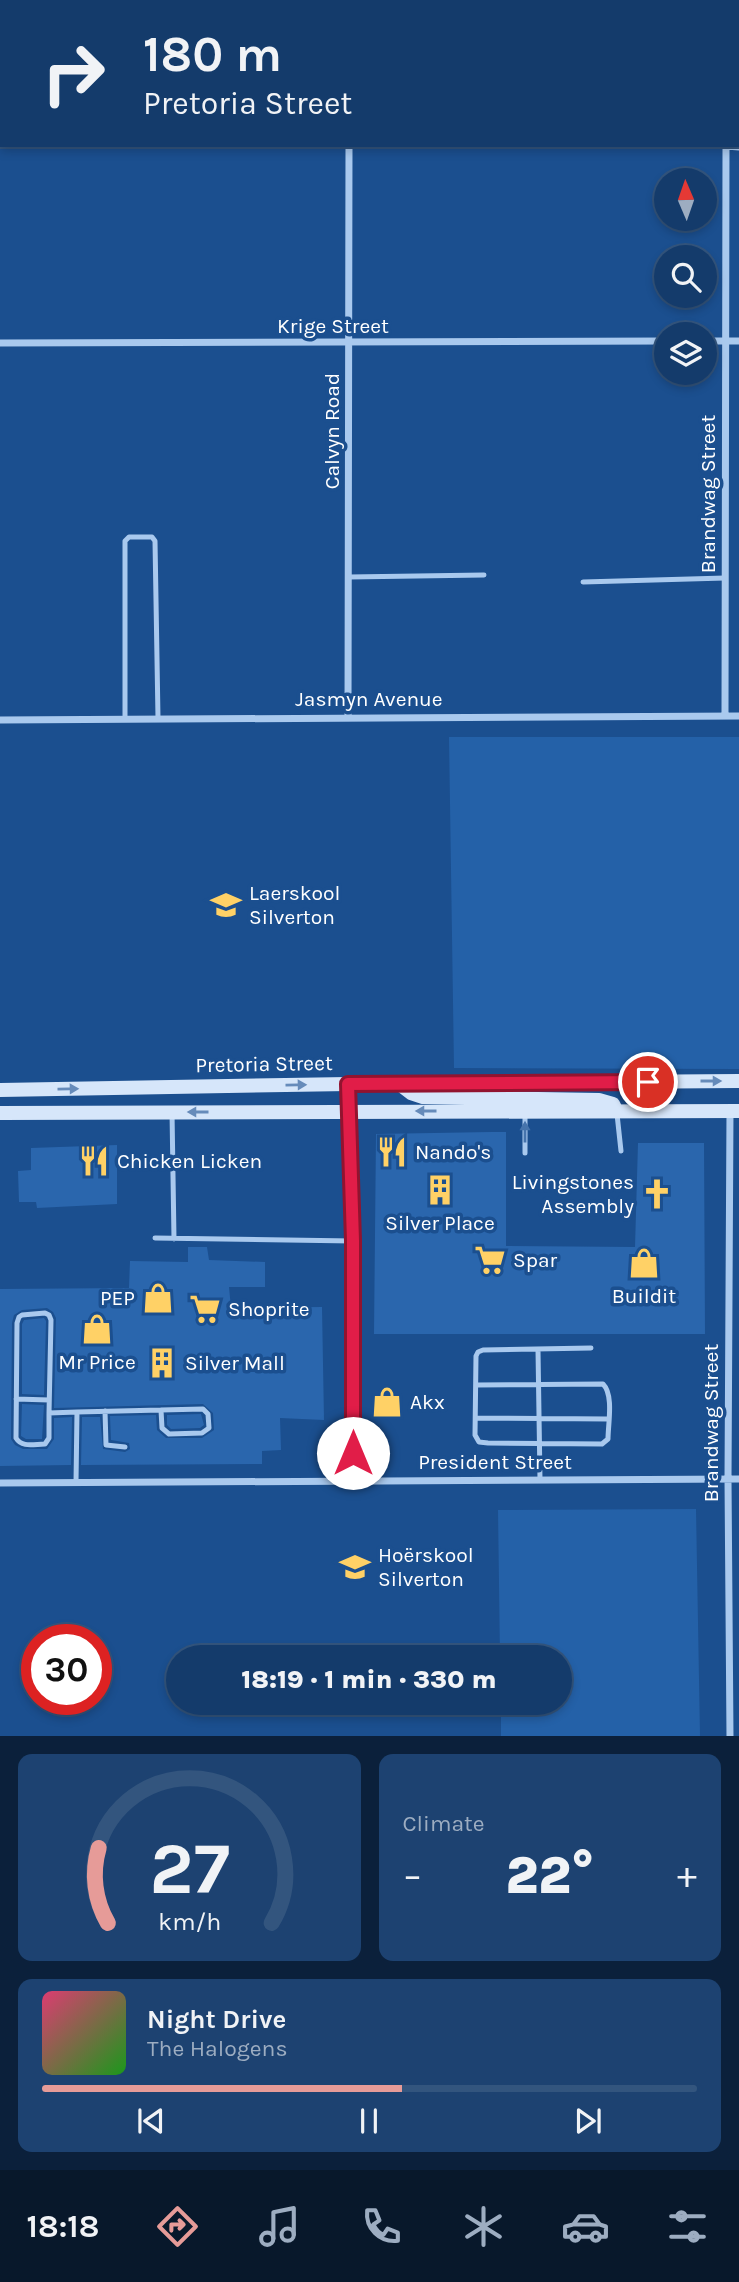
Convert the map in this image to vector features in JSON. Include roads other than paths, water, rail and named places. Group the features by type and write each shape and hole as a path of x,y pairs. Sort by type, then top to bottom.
{"main road":[{"name":"Pretoria Street","path":"0,1090 398,1083 739,1081"},
{"path":"398,1083 411,1093 423,1097 599,1100 613,1104 617,1111"},
{"path":"0,1113 735,1111"}],"street":[{"name":"Calvyn Road","path":"348,717 349,147"},
{"name":"Brandwag Street","path":"725,716 726,147"},
{"name":"Krige Street","path":"0,344 654,341"},
{"path":"717,341 739,341"},
{"name":"Jasmyn Avenue","path":"0,719 739,716"},
{"path":"348,1084 353,1241 353,1480"},
{"name":"Brandwag Street","path":"730,1736 729,1177 735,1111"},
{"name":"President Street","path":"0,1483 739,1479"}],"lane":[{"path":"125,719 125,541 129,537 152,537 155,541 158,718"},
{"path":"349,577 484,575"},
{"path":"583,582 725,578"},
{"path":"525,1153 526,1111"},
{"path":"617,1111 621,1151"},
{"path":"172,1112 174,1239"},
{"path":"729,1177 739,1177"},
{"path":"155,1238 353,1241"},
{"path":"45,1313 51,1320 49,1442 22,1445 16,1438 16,1399 19,1317 45,1313"},
{"path":"476,1385 603,1384 608,1391 608,1439 602,1444 479,1442 475,1435 476,1385 478,1352 591,1348"},
{"path":"538,1350 540,1479"},
{"path":"16,1399 49,1400"},
{"path":"49,1413 105,1411 203,1409 208,1414 209,1428 202,1433 169,1434 162,1428 161,1410"},
{"path":"105,1411 106,1445 125,1447"},
{"path":"76,1482 78,1412"},
{"path":"475,1418 608,1419"}],"place":[{"name":"Laerskool Silverton","path":"226,905"},
{"name":"Nando's","path":"392,1152"},
{"name":"Chicken Licken","path":"94,1161"},
{"name":"Silver Place","path":"440,1190"},
{"name":"Livingstones Assembly","path":"657,1194"},
{"name":"Spar","path":"490,1260"},
{"name":"Buildit","path":"644,1263"},
{"name":"PEP","path":"158,1298"},
{"name":"Shoprite","path":"205,1309"},
{"name":"Mr Price","path":"97,1329"},
{"name":"Silver Mall","path":"162,1363"},
{"name":"Akx","path":"387,1402"},
{"name":"Hoërskool Silverton","path":"355,1567"}]}
